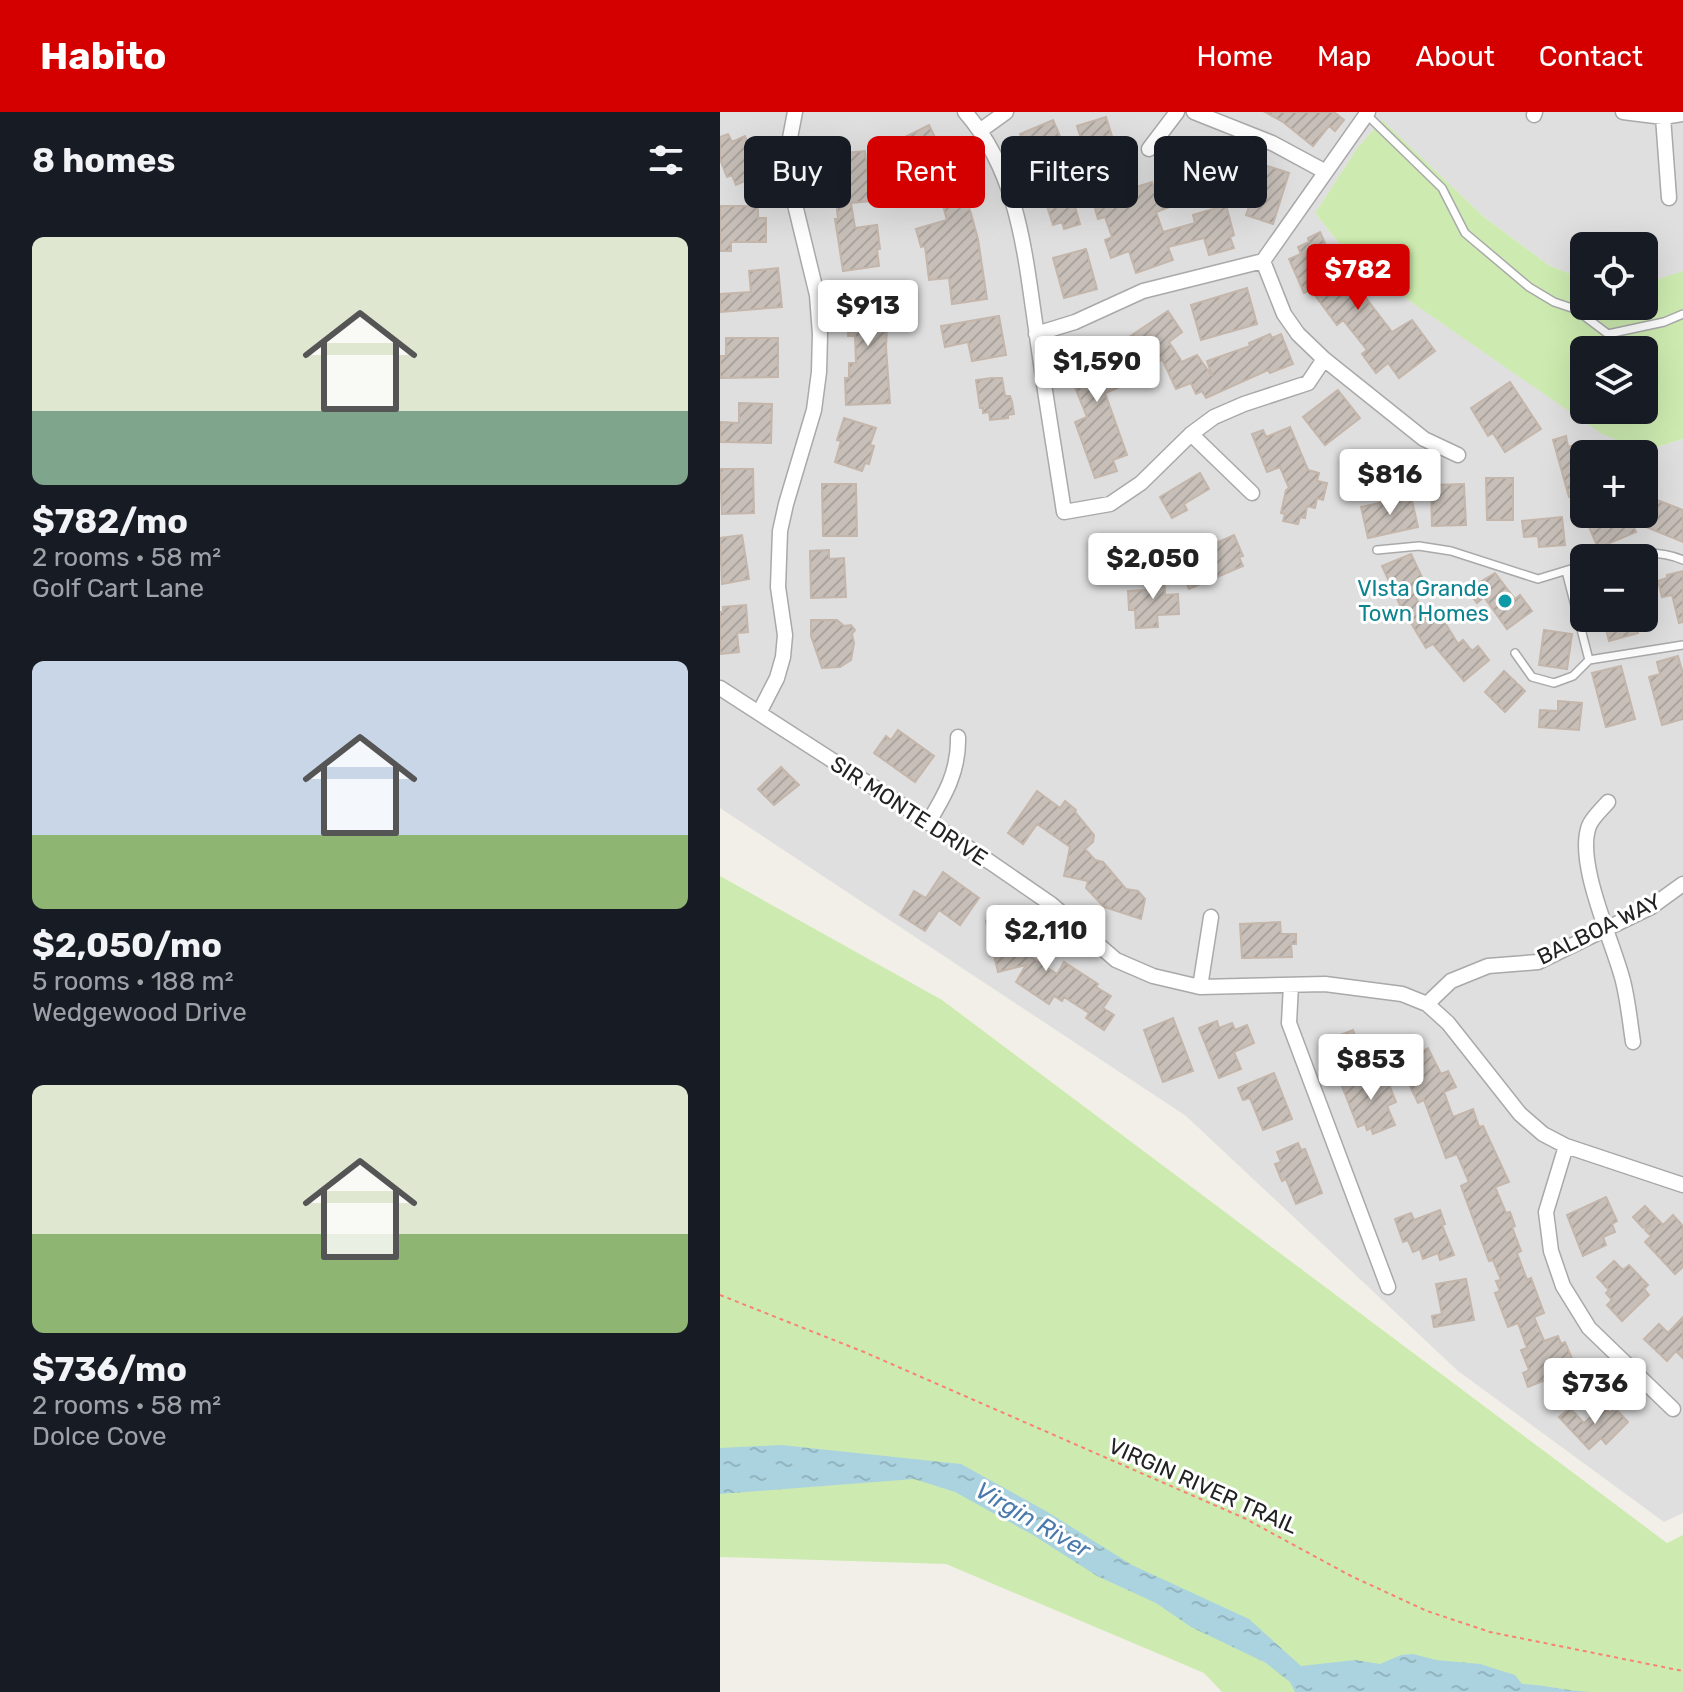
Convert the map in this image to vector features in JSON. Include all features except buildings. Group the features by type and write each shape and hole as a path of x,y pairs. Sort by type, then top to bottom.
{"street":[{"path":"759,713 777,678 783,657 785,635 778,587 780,531 814,410 819,372 817,295 789,180 790,138 795,112"},
{"path":"965,112 981,130 1007,184 1025,248 1064,512 1110,504 1141,483 1191,434 1214,417 1308,383 1324,359"},
{"path":"981,130 1006,112"},
{"path":"1149,149 1177,112"},
{"path":"1194,112 1272,143 1324,171"},
{"path":"1623,112 1663,117 1683,114"},
{"path":"1036,334 1075,322 1143,291 1263,261 1366,113"},
{"path":"1663,117 1669,198"},
{"path":"1263,261 1284,314 1298,334 1324,359 1424,439 1458,455"},
{"path":"1191,434 1252,493"},
{"name":"SIR MONTE DRIVE","path":"720,688 1051,904 1116,960 1153,976 1200,987 1325,984 1402,994 1427,1004 1448,1023 1520,1114 1543,1134 1566,1146 1683,1185"},
{"path":"928,823 947,794 954,775 958,737"},
{"path":"1608,802 1589,824 1586,841 1588,861 1606,931 1623,979 1633,1042"},
{"name":"BALBOA WAY","path":"1427,1004 1451,981 1488,966 1538,962 1606,931 1681,890"},
{"path":"1200,987 1211,917"},
{"path":"1291,985 1289,1023 1388,1287"},
{"path":"1566,1146 1546,1212 1551,1251 1563,1286 1589,1328 1673,1409"}],"lane":[{"path":"1366,113 1442,188 1465,233 1529,287 1554,302 1575,309 1608,334 1664,322 1683,314"},
{"path":"1377,550 1419,546 1451,551 1538,579 1570,570"},
{"path":"1658,553 1671,554 1683,560"},
{"path":"1566,571 1589,660"},
{"path":"1515,653 1532,677 1554,683 1573,676 1589,660 1683,645"}],"path":[{"name":"VIRGIN RIVER TRAIL","path":"720,1295 879,1359 1244,1518 1351,1576 1427,1611 1504,1635 1683,1671"}],"shaded area":[{"path":"720,112 1683,112 1683,271 1658,280 1658,232 1570,232 1570,274 1550,266 1484,217 1382,120 1358,147 1315,213 1355,263 1570,411 1570,424 1589,424 1618,440 1570,440 1570,528 1658,528 1658,447 1683,439 1683,1513 1664,1522 1458,1371 1186,1116 720,808"}],"green space":[{"path":"1382,120 1484,217 1550,266 1570,274 1570,320 1658,320 1658,279 1683,271 1683,439 1658,447 1658,440 1617,440 1588,424 1658,424 1658,336 1570,336 1570,412 1355,263 1315,213 1358,147"},
{"path":"720,876 942,1000 1667,1543 1683,1535 1683,1692 1222,1692 1204,1673 946,1564 720,1557"}],"water":[{"name":"Virgin River","path":"781,1445 961,1464 1046,1511 1132,1565 1249,1619 1301,1666 1355,1660 1380,1664 1401,1655 1413,1654 1436,1660 1480,1664 1515,1675 1522,1684 1589,1692 1295,1692 1290,1682 1266,1663 1191,1627 1156,1603 1097,1576 1033,1535 955,1492 914,1479 720,1494 720,1448"}],"place":[{"name":"VIsta Grande Town Homes","path":"1505,601"}]}
